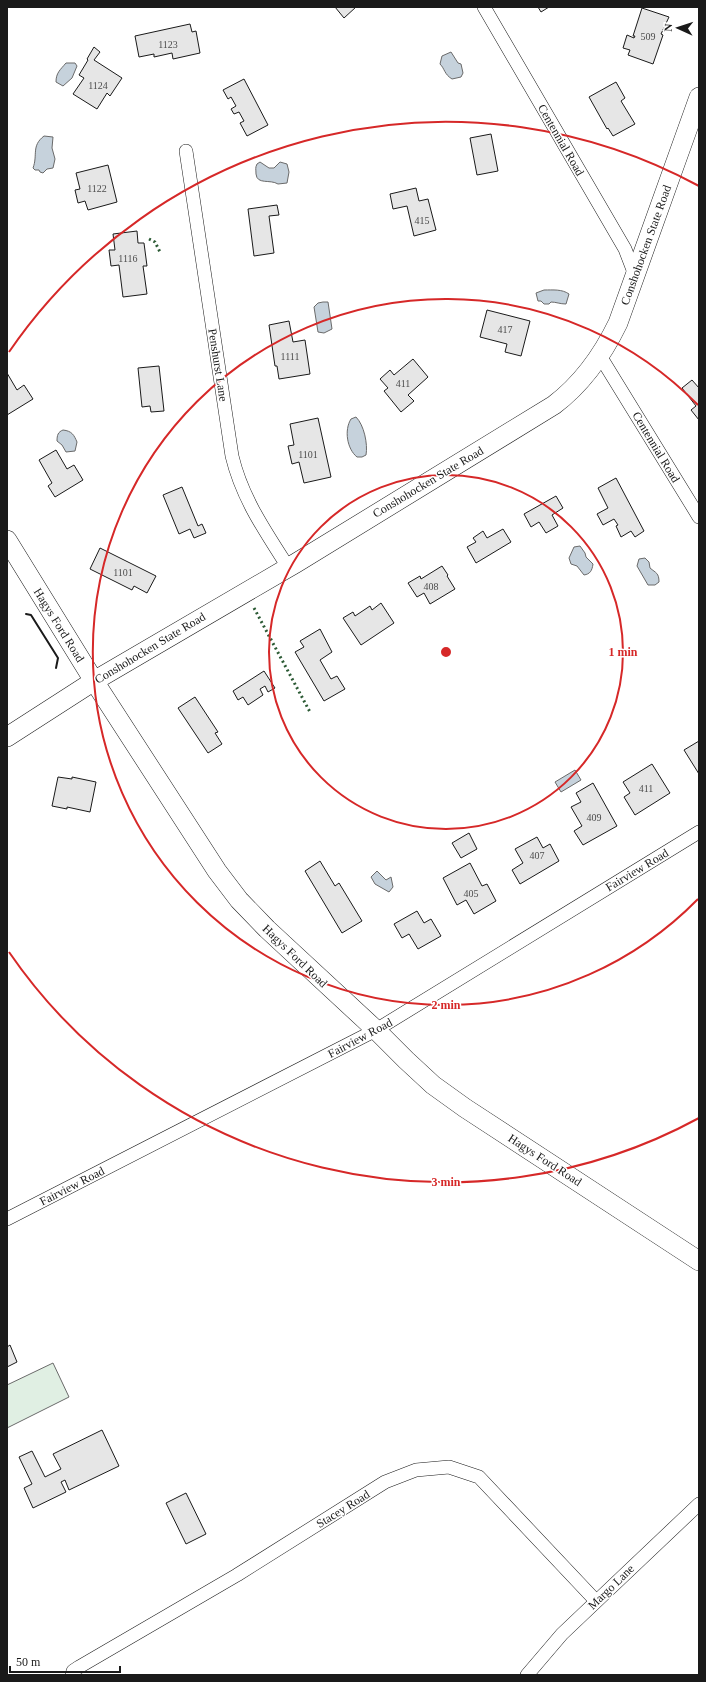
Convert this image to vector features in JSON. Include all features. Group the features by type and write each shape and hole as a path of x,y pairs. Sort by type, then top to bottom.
{"street":[{"name":"Centennial Road","path":"484,7 625,249 635,275"},
{"name":"Conshohocken State Road","path":"7,737 94,682 288,567 554,405 567,395 579,383 600,356 618,323 699,97"},
{"name":"Penshurst Lane","path":"186,151 229,438 236,474 250,506 288,567"},
{"name":"Centennial Road","path":"600,356 699,517"},
{"name":"Hagys Ford Road","path":"7,540 94,682 217,871 239,900 307,968 376,1030 433,1085 465,1108 699,1261"},
{"name":"Fairview Road","path":"7,1219 376,1030 699,832"},
{"name":"Stacey Road","path":"72,1675 73,1671 79,1667 238,1575 385,1482 416,1470 449,1467 479,1477 596,1601"},
{"name":"Margo Lane","path":"527,1675 562,1634 699,1504"}],"green space":[{"path":"53,1363 69,1397 7,1428 7,1385"}],"shaded area":[{"path":"451,52 458,63 461,64 463,73 461,77 452,79 447,75 440,64 442,56"},
{"path":"66,63 75,63 77,66 72,78 63,86 56,82 56,79"},
{"path":"44,136 53,137 52,148 55,159 53,168 47,169 43,173 33,168 36,147"},
{"path":"260,162 269,168 274,168 280,162 287,164 289,172 287,183 278,184 259,180 256,174 256,168 257,164"},
{"path":"544,290 566,292 569,294 566,304 551,302 549,304 544,304 541,301 538,301 536,293"},
{"path":"328,302 332,329 324,333 318,332 314,307 318,303"},
{"path":"356,417 359,420 366,440 366,455 362,457 357,457 354,454 349,444 347,434 351,419"},
{"path":"63,430 71,432 75,437 77,442 75,451 66,452 62,445 57,441 58,434"},
{"path":"580,546 586,557 593,564 590,572 584,575 577,566 571,564 569,558 574,547"},
{"path":"645,558 649,562 650,568 657,574 659,582 655,585 648,585 637,566 639,559"},
{"path":"575,770 581,780 561,792 555,782"},
{"path":"377,871 386,880 391,877 393,887 389,892 375,884 371,877"}],"building":[{"path":"335,7 356,7 344,18"},
{"path":"538,7 549,7 541,12"},
{"path":"642,8 669,17 661,34 663,35 653,64 628,55 630,50 623,48 627,35 634,38 635,36 633,36"},
{"path":"190,24 192,32 196,31 200,53 173,59 172,53 154,57 154,54 139,57 135,36"},
{"path":"94,47 100,52 94,60 122,78 110,96 107,93 97,109 73,94 84,78 79,75"},
{"path":"244,79 268,125 247,136 240,123 244,121 239,112 234,114 231,109 236,106 231,97 228,99 223,90"},
{"path":"616,82 625,98 621,101 635,124 613,136 608,128 607,129 589,97"},
{"path":"491,134 498,171 477,175 470,138"},
{"path":"108,165 117,202 88,210 85,201 78,203 75,190 80,189 76,173"},
{"path":"416,188 419,201 428,199 436,230 414,236 407,206 393,209 390,194"},
{"path":"277,205 279,215 269,216 274,253 254,256 248,209"},
{"path":"137,231 138,243 144,243 147,266 143,266 147,294 123,297 119,265 111,266 109,250 115,250 113,234"},
{"path":"487,310 530,321 521,356 505,352 507,344 480,337"},
{"path":"289,321 293,342 305,340 310,374 279,379 277,366 275,366 269,325"},
{"path":"413,359 428,377 408,395 414,401 401,412 384,391 388,388 380,379 390,370 394,375"},
{"path":"159,366 164,411 151,412 150,406 142,407 138,368"},
{"path":"7,373 17,390 24,385 33,399 7,415"},
{"path":"692,380 699,388 699,420 691,410 696,406 682,388"},
{"path":"318,418 331,477 304,483 299,462 292,464 288,446 294,445 290,424"},
{"path":"56,450 67,469 74,465 83,480 55,497 48,486 52,483 39,460"},
{"path":"616,478 644,531 635,537 631,531 621,537 616,526 618,525 614,519 603,525 597,514 608,508 598,488"},
{"path":"182,487 198,526 202,524 206,533 194,538 190,529 179,534 163,495"},
{"path":"556,496 563,508 552,515 558,526 546,533 539,522 531,527 524,514"},
{"path":"503,529 511,542 476,563 467,547 476,542 473,538 483,531 487,538"},
{"path":"100,548 156,576 147,593 134,586 132,590 90,569"},
{"path":"442,566 455,589 430,604 424,593 417,597 408,583 420,576 421,579"},
{"path":"381,603 394,623 361,645 343,618 353,612 355,616 370,606 372,610"},
{"path":"320,629 332,652 320,660 331,679 337,676 345,689 324,701 295,652 304,647 300,641"},
{"path":"264,671 275,688 268,692 265,686 260,689 263,695 248,705 243,697 238,700 233,691"},
{"path":"195,697 218,732 215,733 222,744 208,753 178,708"},
{"path":"699,741 699,774 684,750"},
{"path":"652,764 670,793 635,815 624,797 630,793 623,782"},
{"path":"58,777 72,779 72,777 96,782 90,812 67,807 67,809 52,806"},
{"path":"593,783 617,826 583,845 574,831 582,826 571,807 581,802 576,793"},
{"path":"469,833 477,849 461,858 452,843"},
{"path":"537,837 543,848 550,844 559,861 520,884 512,870 523,863 515,849"},
{"path":"320,861 335,886 339,883 362,921 342,933 305,871"},
{"path":"470,863 482,886 487,884 496,901 474,914 466,900 457,905 443,878"},
{"path":"417,911 424,923 431,919 441,936 418,949 409,934 402,938 394,924"},
{"path":"10,1345 17,1362 7,1367 7,1347"},
{"path":"102,1430 119,1466 69,1490 65,1480 61,1482 66,1492 33,1508 24,1488 32,1484 19,1457 32,1451 45,1477 61,1469 53,1454"},
{"path":"186,1493 206,1534 186,1544 166,1503"}],"hedge":[{"path":"149,239 155,242 160,252"},
{"path":"254,608 310,712"}],"wall":[{"path":"26,614 31,615 58,658 56,668"}]}
